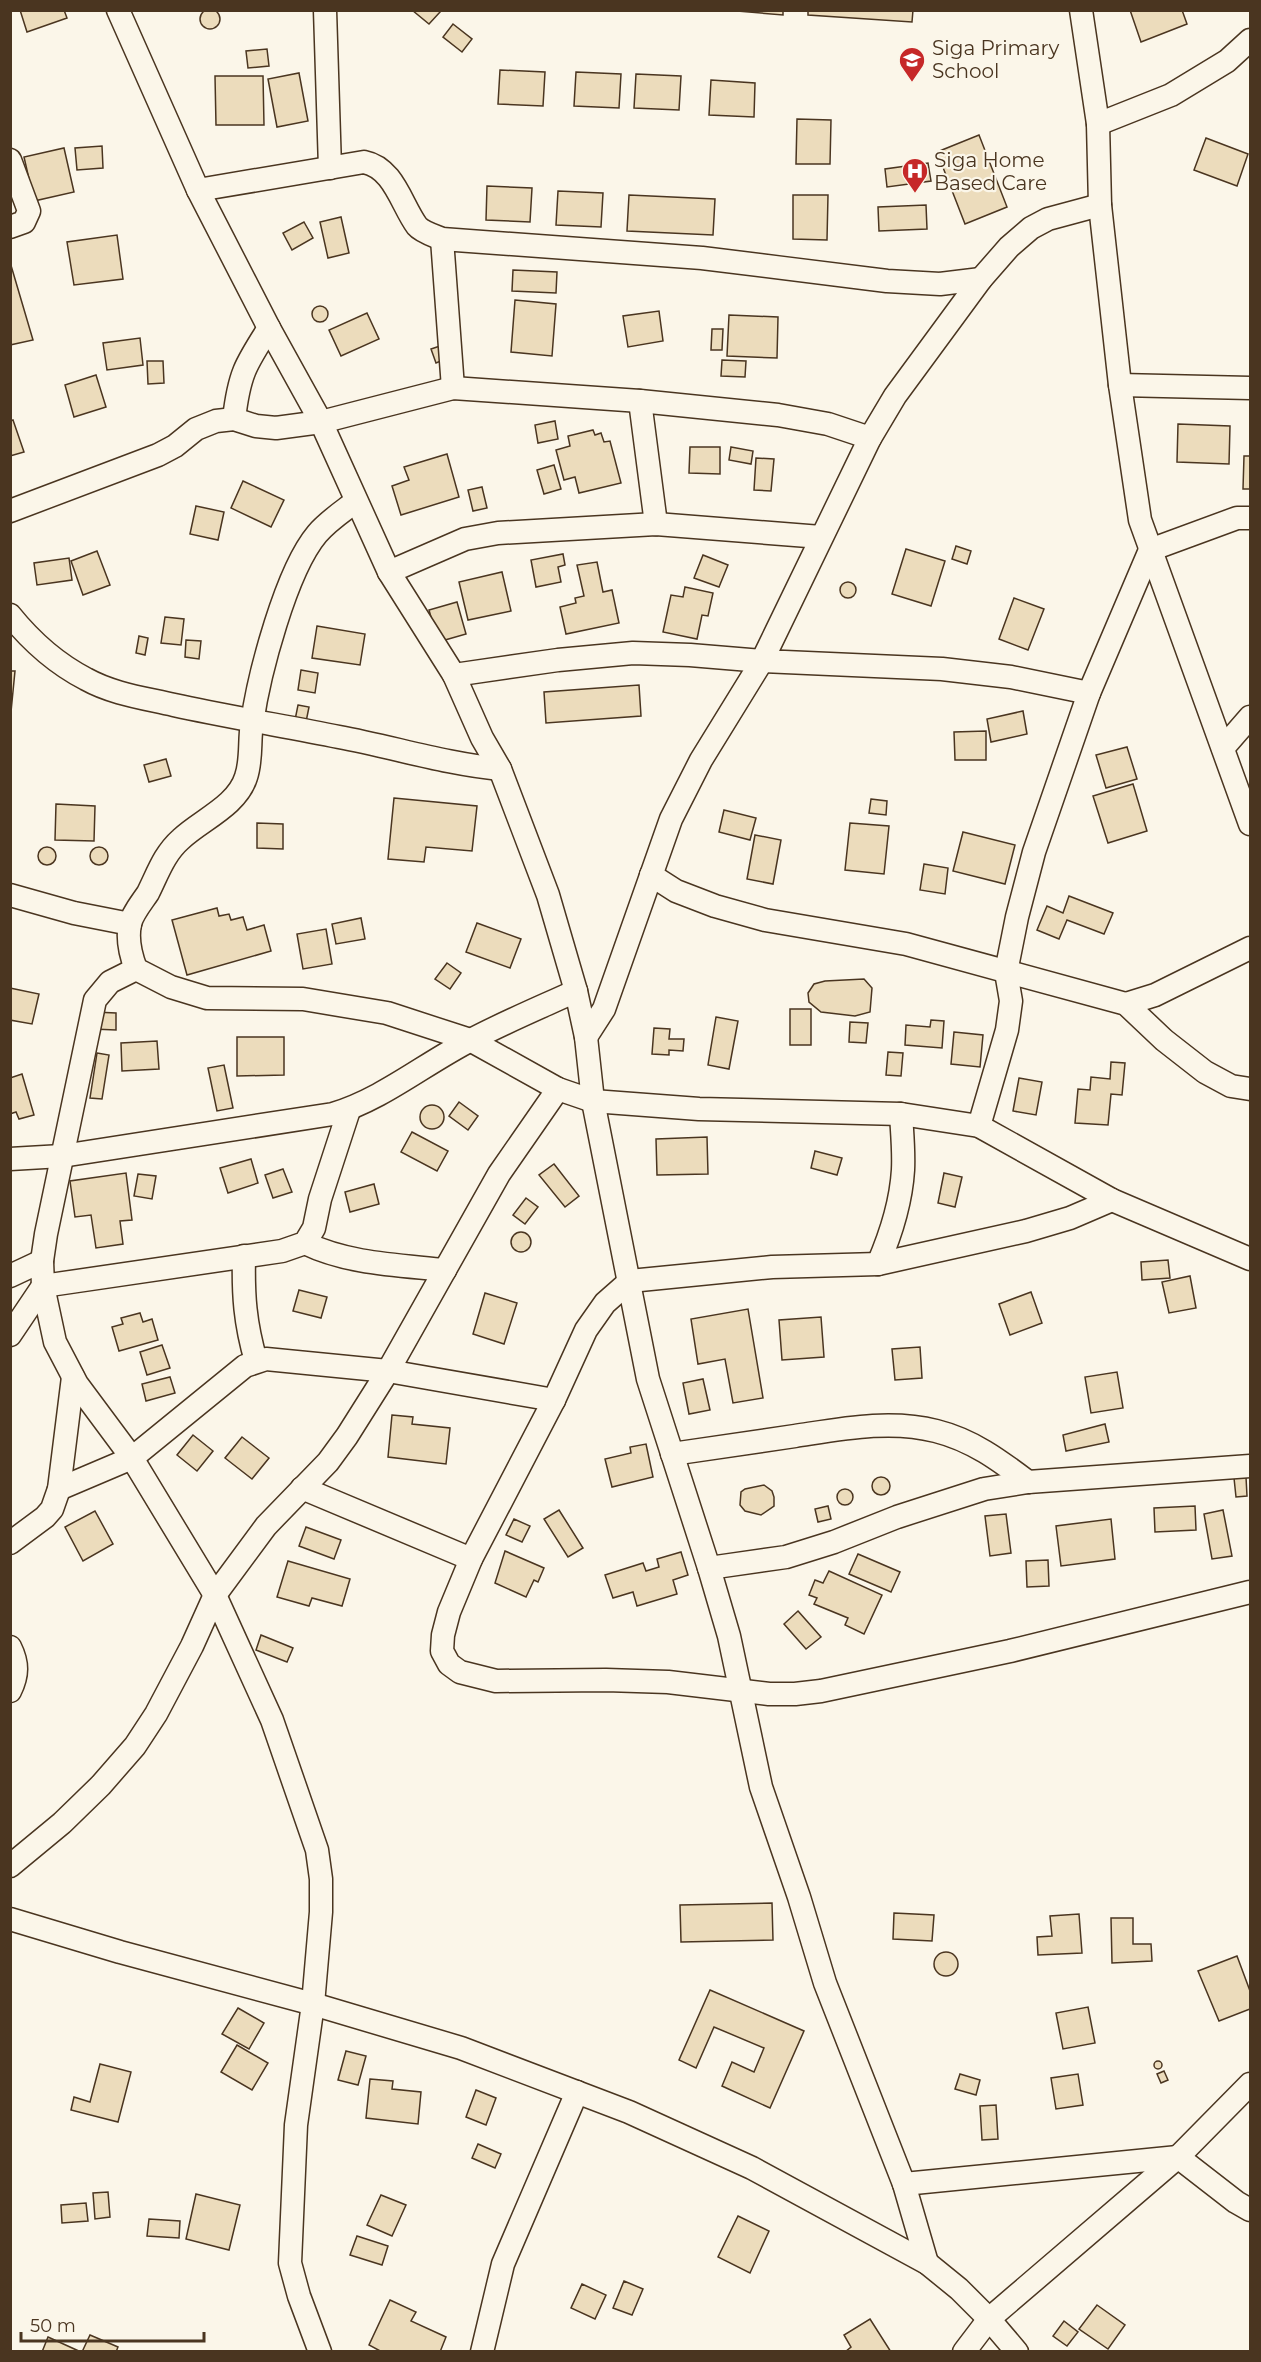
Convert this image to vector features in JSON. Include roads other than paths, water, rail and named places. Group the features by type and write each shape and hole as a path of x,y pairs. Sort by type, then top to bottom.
{"street":[{"path":"118,10 198,190 269,328 321,422 355,502 389,572 454,675 482,738 500,769 548,895 576,991 586,1037 593,1101 630,1281 635,1325 648,1379 729,1636 761,1787 799,1897 825,1983 904,2184 927,2262"},
{"path":"325,10 330,168"},
{"path":"1081,10 1098,124 1100,205 1120,385 1140,520 1249,818"},
{"path":"1098,124 1171,95 1227,61 1251,40"},
{"path":"10,160 29,210 24,222 10,227"},
{"path":"198,190 364,162 376,165 389,177 419,228 442,239 702,258 887,281 940,284 981,279"},
{"path":"586,1037 604,1008 671,819 701,760 762,661 870,438 895,396 981,279 1009,248 1031,228 1048,219 1100,205"},
{"path":"442,239 453,388"},
{"path":"234,419 241,375 249,358 269,328"},
{"path":"1120,385 1251,388"},
{"path":"10,511 158,455 207,424 234,419 256,426 276,428 321,422 453,388 640,401 778,415 828,424 870,438"},
{"path":"640,401 656,524"},
{"path":"355,502 326,525 312,540 301,559 269,648 252,722 247,776 240,789 221,808 194,828 168,852 130,924 130,949 136,969 188,994 207,998 303,999 387,1013 470,1040 558,1089 593,1101 699,1109 901,1114 979,1126 1112,1200 1251,1259"},
{"path":"979,1126 1009,1016 1011,1001 1006,972 1034,852 1089,693 1150,550 1237,518 1251,518"},
{"path":"389,572 465,539 498,533 656,524 821,537"},
{"path":"10,615 25,634 54,659 87,680 119,693 252,722 500,769"},
{"path":"454,675 558,660 633,653 942,669 1011,677 1089,693"},
{"path":"1223,748 1251,717"},
{"path":"651,875 676,891 715,906 765,920 906,944 1126,1004 1164,1040 1205,1072 1231,1086 1251,1089"},
{"path":"10,895 74,913 130,924"},
{"path":"1126,1004 1155,995 1251,948"},
{"path":"136,969 110,982 95,1000 42,1260 43,1286 52,1336 73,1377 132,1458 215,1595 272,1720 317,1850 321,1879 321,1912 313,2004 296,2126 290,2263 296,2288 320,2352"},
{"path":"10,1158 62,1156 349,1110 386,1091 470,1040 576,991"},
{"path":"10,1866 62,1823 93,1793 135,1746 156,1714 192,1646 215,1595 266,1526 328,1462 341,1444 388,1371 499,1174 558,1089"},
{"path":"305,1243 314,1227 320,1199 349,1110"},
{"path":"878,1264 891,1233 898,1207 903,1170 901,1114"},
{"path":"1112,1200 1070,1218 1026,1231 878,1264 772,1267 630,1281 605,1303 586,1330 554,1400 471,1559 449,1612 443,1635 442,1651 449,1664 460,1672 496,1681 668,1682 795,1694 821,1691 1010,1651 1251,1592"},
{"path":"10,1335 43,1286 282,1251 305,1243 353,1259 445,1270"},
{"path":"244,1256 243,1297 246,1327 256,1361"},
{"path":"10,1276 42,1260"},
{"path":"59,1489 132,1458 245,1366 266,1359 388,1371 554,1400"},
{"path":"10,1544 52,1509 59,1489 73,1377"},
{"path":"672,1454 864,1426 904,1427 935,1430 963,1440 991,1453 1028,1482"},
{"path":"709,1568 786,1557 984,1489 1028,1482 1251,1466"},
{"path":"302,1488 471,1559"},
{"path":"10,1647 17,1664 16,1679 10,1691"},
{"path":"10,1919 461,2048 629,2112 752,2168 927,2262 959,2289 1017,2352"},
{"path":"964,2352 989,2319 1178,2157 1251,2084"},
{"path":"482,2352 503,2264 577,2092"},
{"path":"904,2184 1178,2157 1236,2202 1251,2210"}],"place":[{"name":"Siga Primary School","path":"912,83"},
{"name":"Siga Home Based Care","path":"915,194"}]}
